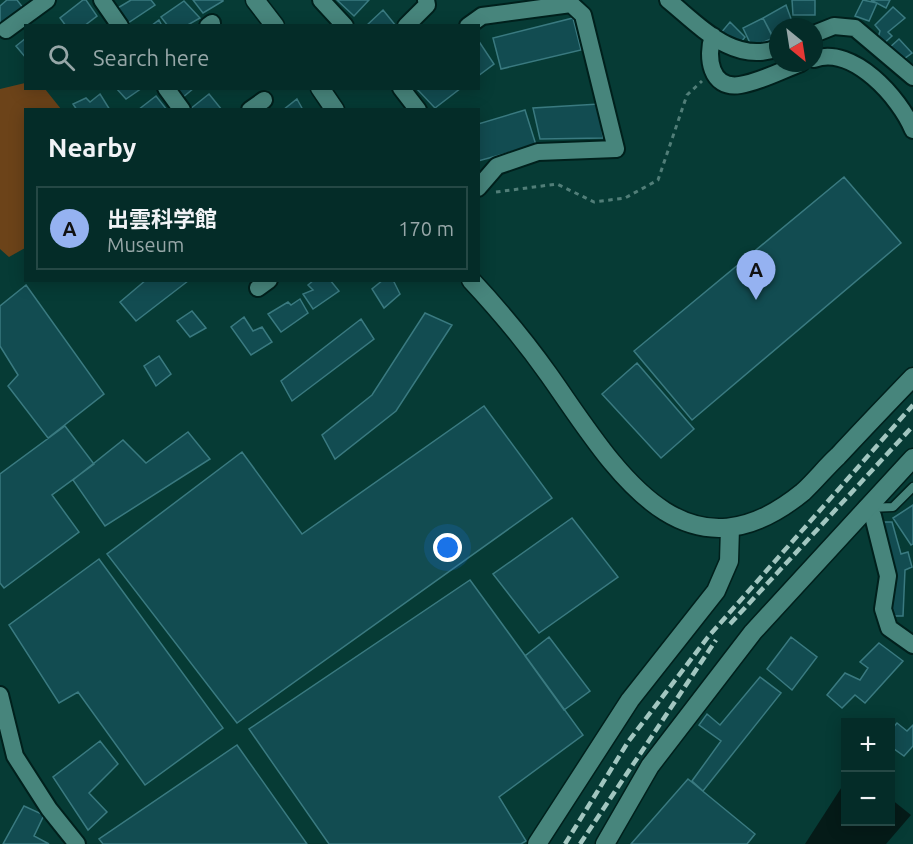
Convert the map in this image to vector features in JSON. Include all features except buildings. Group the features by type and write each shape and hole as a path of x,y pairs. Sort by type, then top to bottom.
{"street":[{"path":"6,30 47,0"},
{"path":"102,0 119,24"},
{"path":"255,0 273,24"},
{"path":"321,0 343,24"},
{"path":"408,24 427,5 426,0"},
{"path":"668,0 712,36 745,53 762,54 769,51"},
{"path":"471,24 482,16 571,4 583,15 616,149 538,152 497,166 480,186"},
{"path":"823,30 834,26 855,28 913,77"},
{"path":"712,36 708,50 711,71 722,82 738,86 776,72"},
{"path":"823,58 837,57 854,64 894,95 913,129"},
{"path":"167,90 181,108"},
{"path":"321,90 334,108"},
{"path":"403,90 416,108"},
{"path":"253,108 264,100"},
{"path":"473,282 501,312 537,358 619,473 649,502 672,517 705,527 730,528 746,525 803,492 913,377"},
{"path":"605,844 650,766 746,641 913,458"},
{"path":"866,508 873,516 888,576 883,609 889,628 913,645"},
{"path":"537,844 630,700 716,591 729,561 730,528"},
{"path":"0,695 15,756 49,810 77,844"}],"lane":[{"path":"866,508 893,507 913,487"}],"shaded area":[{"path":"24,83 24,90 46,90 60,108 24,108 24,249 9,257 0,249 0,89"}],"water":[{"path":"841,788 841,826 895,826 895,802 911,815 886,844 805,844"}],"railway":[{"path":"565,844 628,742 708,637 913,405"},
{"path":"730,624 913,426"},
{"path":"580,844 716,640"}],"place":[{"name":"出雲科学館","path":"756,300"}]}
